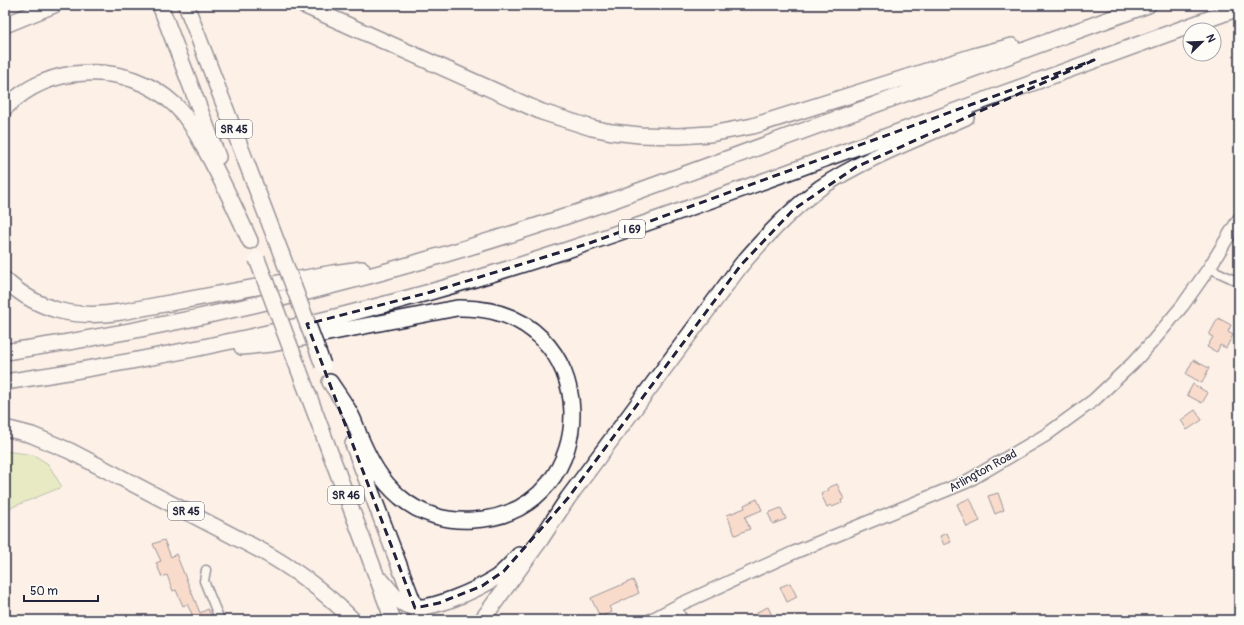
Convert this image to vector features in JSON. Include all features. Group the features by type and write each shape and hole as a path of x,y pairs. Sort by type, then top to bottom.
{"highway":[{"path":"5,25 54,5"},
{"name":"SR 46","path":"160,5 393,620"},
{"name":"SR 45","path":"186,5 417,614"},
{"path":"302,5 542,112 592,128 612,132 640,135 678,136 710,134 753,126 974,56 1107,20"},
{"path":"5,352 128,331 221,312 321,289 425,260 564,218 1148,5"},
{"name":"I 69","path":"5,382 151,358 327,319 431,292 536,260 689,208 1239,8"},
{"path":"482,620 541,539 568,498 741,265 769,232 794,209 820,189 856,167 1094,60"},
{"path":"5,108 19,96 40,83 77,73 103,73 118,75 150,87 176,106 191,124 223,182 250,241"},
{"path":"5,280 20,293 44,305 73,314 87,316 102,315 333,273 425,260"},
{"path":"151,358 272,344 457,308 482,308 512,317 526,326 548,345 557,357 565,372 572,400 573,414 570,438 552,478 537,495 520,507 501,515 480,520 454,520 439,517 412,506 400,498 381,478 369,458 351,415 330,382"},
{"name":"SR 45","path":"5,428 32,435 70,451 282,562 320,589 352,620"},
{"path":"376,575 404,604 417,614 433,605 482,586 501,574 568,498"}],"street":[{"name":"Arlington Road","path":"650,620 677,606 793,553 966,482 1046,435 1094,400 1133,363 1171,321 1209,268 1239,219"},
{"path":"1209,268 1239,282"},
{"path":"206,570 204,581 220,620"},
{"path":"677,606 683,620"}],"highlighted area":[{"path":"1094,60 856,167 794,209 741,265 568,498 504,571 482,586 439,603 415,608 307,324 431,292 587,244"}],"green space":[{"path":"5,451 34,455 48,464 62,487 5,510"}],"building":[{"path":"1218,318 1231,325 1228,332 1233,335 1226,348 1220,345 1217,352 1207,347 1213,337 1209,335"},
{"path":"1193,360 1209,368 1202,383 1186,374"},
{"path":"1193,384 1208,393 1202,403 1187,395"},
{"path":"1195,410 1202,420 1187,430 1181,420"},
{"path":"837,484 844,499 841,500 842,503 832,507 831,505 827,507 821,494 829,490 828,488"},
{"path":"998,493 1004,510 995,514 988,496"},
{"path":"970,498 980,521 967,527 957,504"},
{"path":"757,499 762,510 745,517 750,529 735,535 727,515 745,508 744,505"},
{"path":"781,508 786,519 773,524 768,513"},
{"path":"947,533 951,542 944,545 940,536"},
{"path":"164,540 171,557 176,554 200,613 208,609 213,620 185,620 193,616 187,604 183,606 176,590 173,591 167,575 162,577 156,563 161,561 153,544"},
{"path":"633,580 639,593 609,607 612,612 600,617 591,598"},
{"path":"790,583 797,597 787,602 780,587"},
{"path":"768,607 774,620 761,620 757,612"}]}
